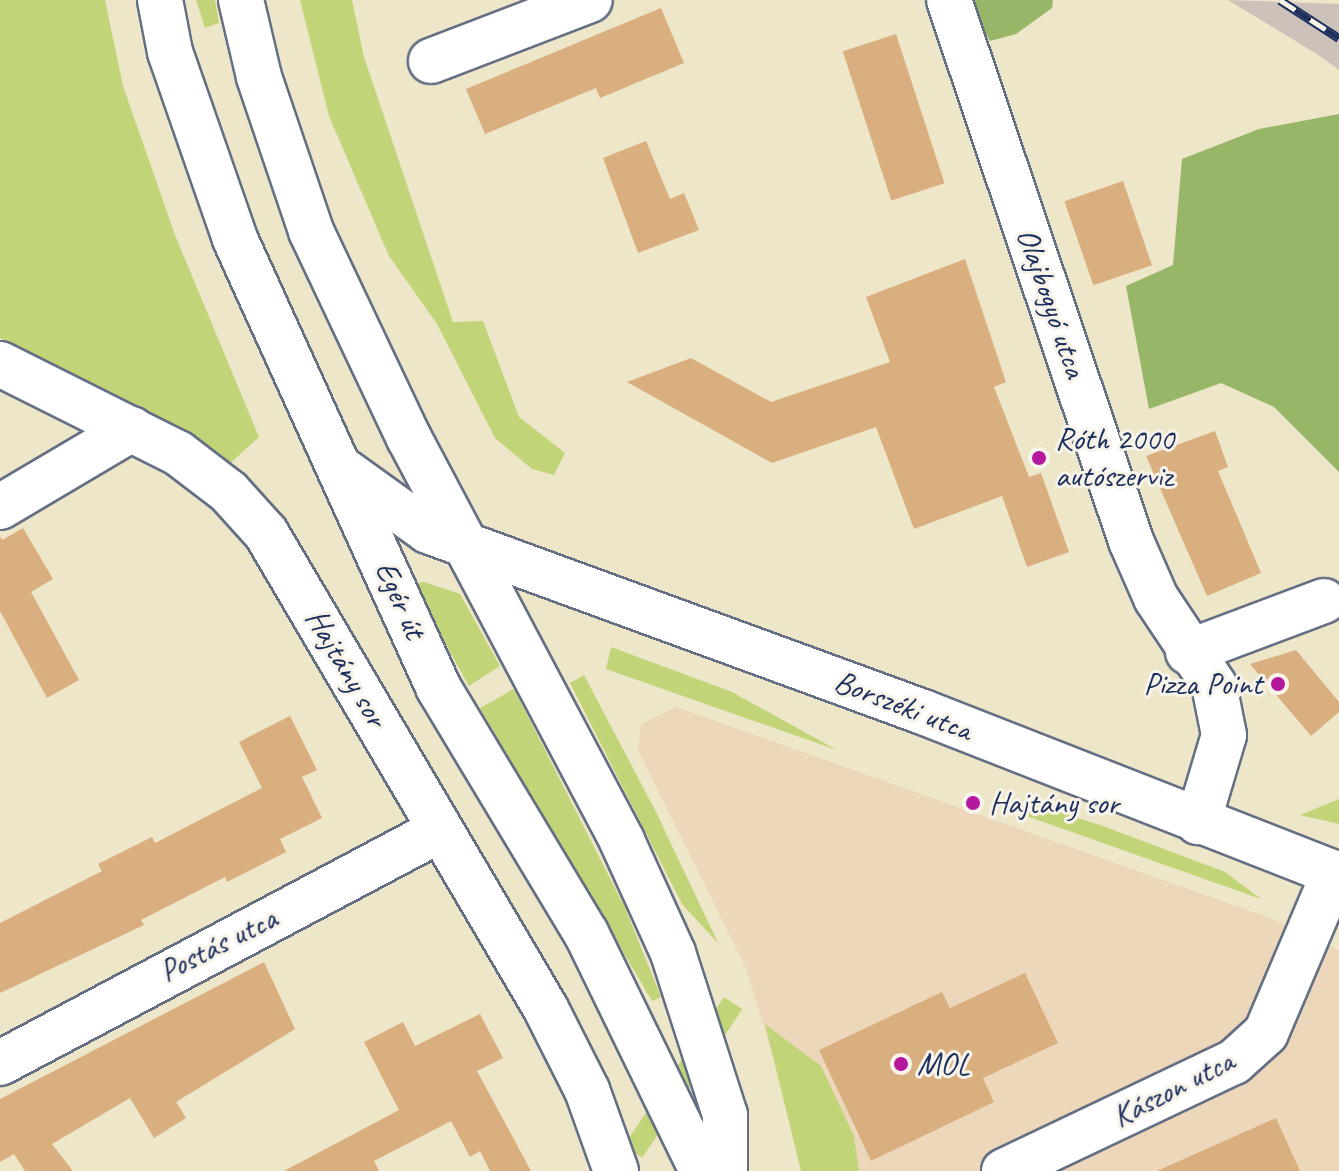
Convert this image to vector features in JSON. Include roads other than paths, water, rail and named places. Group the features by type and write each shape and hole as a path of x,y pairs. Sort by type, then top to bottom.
{"main road":[{"name":"Egér út","path":"160,0 179,80 235,239 438,687 586,933 702,1171"},
{"path":"241,0 259,77 311,231 465,543 622,841 673,953 725,1115 725,1171"},
{"path":"431,61 590,0"},
{"name":"Olajbogyó utca","path":"949,0 1131,541 1188,652 1214,685 1224,735 1198,822"},
{"name":"Hajtány sor","path":"0,364 132,429 212,477 266,533 438,831 546,1009 587,1090 616,1171"},
{"path":"0,507 132,429"},
{"name":"Borszéki utca","path":"341,468 428,531 923,712 1336,874"},
{"path":"1188,652 1324,601"},
{"name":"Postás utca","path":"0,1063 438,831"},
{"name":"Kászon utca","path":"1004,1171 1234,1062 1266,1033 1336,874"}],"railway":[{"path":"1280,0 1339,38"}],"place":[{"name":"Róth 2000 autószerviz","path":"1039,458"},
{"name":"Pizza Point","path":"1278,684"},
{"name":"Hajtány sor","path":"973,803"},
{"name":"MOL","path":"901,1064"}]}
